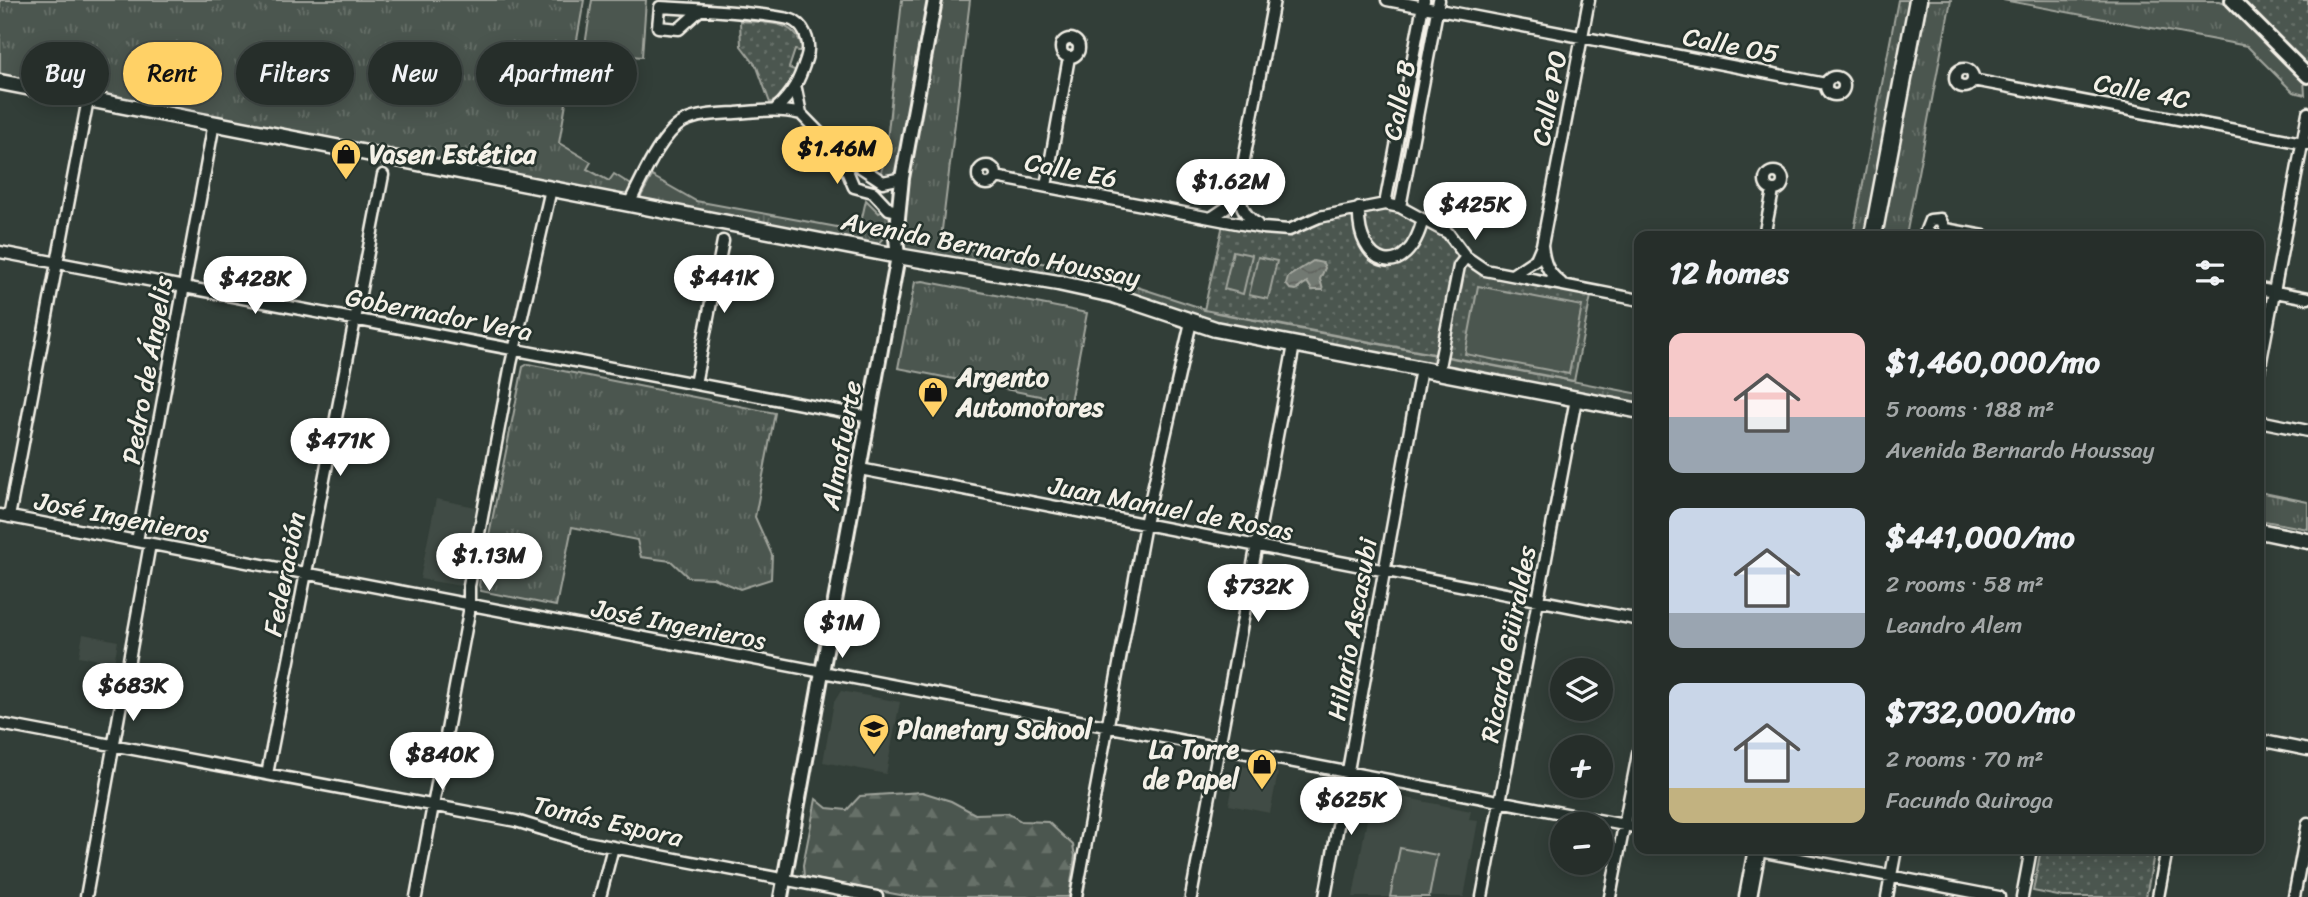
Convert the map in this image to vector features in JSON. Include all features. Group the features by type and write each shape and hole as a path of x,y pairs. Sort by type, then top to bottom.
{"main road":[{"path":"1874,231 1918,0"},
{"name":"Avenida Bernardo Houssay","path":"0,82 21,86"},
{"name":"Avenida Bernardo Houssay","path":"109,103 898,256 1091,290 1155,308 1191,322 1294,345 1634,410"},
{"path":"2264,532 2308,541"},
{"path":"1748,897 1753,854"}],"street":[{"name":"Almafuerte","path":"781,897 898,256 902,178 935,0"},
{"path":"1264,228 1248,218 1241,205 1239,186 1274,0"},
{"name":"Calle O5","path":"1387,0 1438,5 1582,37 1826,84"},
{"name":"Calle PO","path":"1542,245 1589,0"},
{"path":"2232,0 2308,76"},
{"name":"Calle B","path":"1385,204 1424,3"},
{"name":"Calle B","path":"1400,208 1438,5"},
{"path":"700,10 795,21 808,40 808,54 796,89 775,109"},
{"path":"1046,186 1069,57"},
{"name":"Calle 4C","path":"1973,80 2305,144"},
{"path":"796,89 801,114 838,152 883,182"},
{"path":"4,516 87,105"},
{"path":"629,204 657,153 673,130 683,122 714,115 775,109 801,114"},
{"path":"2264,345 2305,144 2308,113"},
{"name":"Pedro de Ángelis","path":"137,541 214,123"},
{"path":"838,152 854,187 873,192 890,209 899,211"},
{"name":"Federación","path":"267,774 383,175"},
{"name":"Calle E6","path":"996,177 1264,228 1289,230 1319,217 1385,204"},
{"path":"873,192 883,182 902,178"},
{"path":"1211,218 1226,208 1239,186"},
{"path":"416,897 469,605 469,586 515,349 551,188"},
{"path":"1765,231 1773,191"},
{"path":"1385,204 1400,208 1448,233 1466,257 1485,270 1634,299"},
{"path":"1359,208 1363,243 1370,251 1388,260 1397,260 1412,249 1423,219"},
{"path":"1927,231 1930,220 1940,219 1941,231"},
{"path":"695,384 723,241"},
{"path":"1511,275 1536,259 1542,245"},
{"path":"1542,245 1548,269 1565,286"},
{"name":"Gobernador Vera","path":"0,252 870,416"},
{"path":"1438,372 1459,266 1466,257"},
{"path":"2264,290 2308,298"},
{"path":"1076,897 1145,524 1191,322"},
{"path":"1191,897 1294,345"},
{"name":"Hilario Ascasubi","path":"1325,897 1421,369"},
{"name":"Ricardo Güiraldes","path":"1482,897 1576,399"},
{"path":"2264,422 2308,431"},
{"name":"Juan Manuel de Rosas","path":"860,469 1634,619"},
{"name":"José Ingenieros","path":"4,516 1634,827"},
{"path":"86,897 150,544"},
{"name":"Tomás Espora","path":"0,724 516,821 613,847 877,897"},
{"path":"2264,741 2308,750"},
{"path":"1610,897 1634,774"},
{"path":"2294,897 2308,824"},
{"path":"600,897 613,847"},
{"path":"1779,854 1999,897"},
{"path":"1887,897 1895,854"},
{"path":"2022,897 2030,854"},
{"path":"2158,897 2166,854"}],"shaded area":[{"path":"436,499 476,507 461,586 420,579"},
{"path":"83,634 118,641 114,663 79,656"},
{"name":"Planetary School","path":"841,691 900,702 886,774 823,762 834,702"},
{"path":"1237,765 1278,773 1270,813 1229,805"},
{"path":"1372,791 1471,811 1469,820 1478,821 1464,897 1353,897"}],"green space":[{"path":"0,0 584,0 577,42 476,42 476,105 566,105 559,143 591,162 587,169 609,181 614,174 633,186 627,198 124,105 222,105 222,42 123,42 123,105 109,102 109,42 21,42 21,86 0,82"},
{"path":"592,0 646,0 642,57 637,57 637,42 586,42"},
{"path":"902,0 929,0 897,172 885,179 879,177 885,160"},
{"path":"935,0 970,0 941,238 948,245 1094,273 1217,313 1634,393 1634,410 1263,339 1155,308 898,256 896,238"},
{"path":"1424,0 1439,0 1400,207 1385,204"},
{"path":"1898,0 1918,0 1874,231 1854,231"},
{"path":"1928,0 1951,0 1907,231 1882,231"},
{"path":"2003,0 2220,1 2231,5 2304,79 2305,95 2293,92 2247,46"},
{"path":"2240,0 2308,0 2308,66"},
{"path":"740,21 780,25 788,28 800,41 803,52 795,50 789,68 797,71 784,94 770,103 757,67 741,46"},
{"path":"652,176 696,201 859,231 866,200 879,213 883,211 890,218 892,228 877,245 871,245 639,200"},
{"path":"1385,204 1432,224 1485,270 1592,291 1574,381 1204,310 1224,220 1289,230"},
{"path":"1233,251 1252,255 1243,294 1224,289"},
{"path":"1258,257 1277,261 1268,299 1249,295"},
{"path":"923,281 1087,313 1070,402 898,368 915,282"},
{"path":"1478,286 1582,306 1569,374 1465,354"},
{"path":"528,364 775,413 755,517 772,555 771,579 740,589 713,578 688,577 671,561 641,557 637,540 572,527 556,606 481,591 479,585 523,367"},
{"path":"2264,493 2308,502 2308,529 2264,521"},
{"path":"922,792 951,801 975,814 1007,813 1021,821 1048,822 1073,845 1075,856 1069,897 911,897 804,877 803,865 816,799 827,808 847,810 860,796"},
{"path":"1400,848 1437,855 1429,897 1390,897"},
{"path":"2040,854 2154,854 2146,897 2063,897 2033,891"}],"water":[{"path":"1313,261 1323,263 1325,268 1320,279 1323,290 1312,290 1307,282 1296,290 1290,289 1286,284 1288,277"}],"place":[{"name":"Vasen Estética","path":"346,181"},
{"name":"Argento Automotores","path":"933,419"},
{"name":"Planetary School","path":"874,756"},
{"name":"La Torre de Papel","path":"1262,791"}]}
